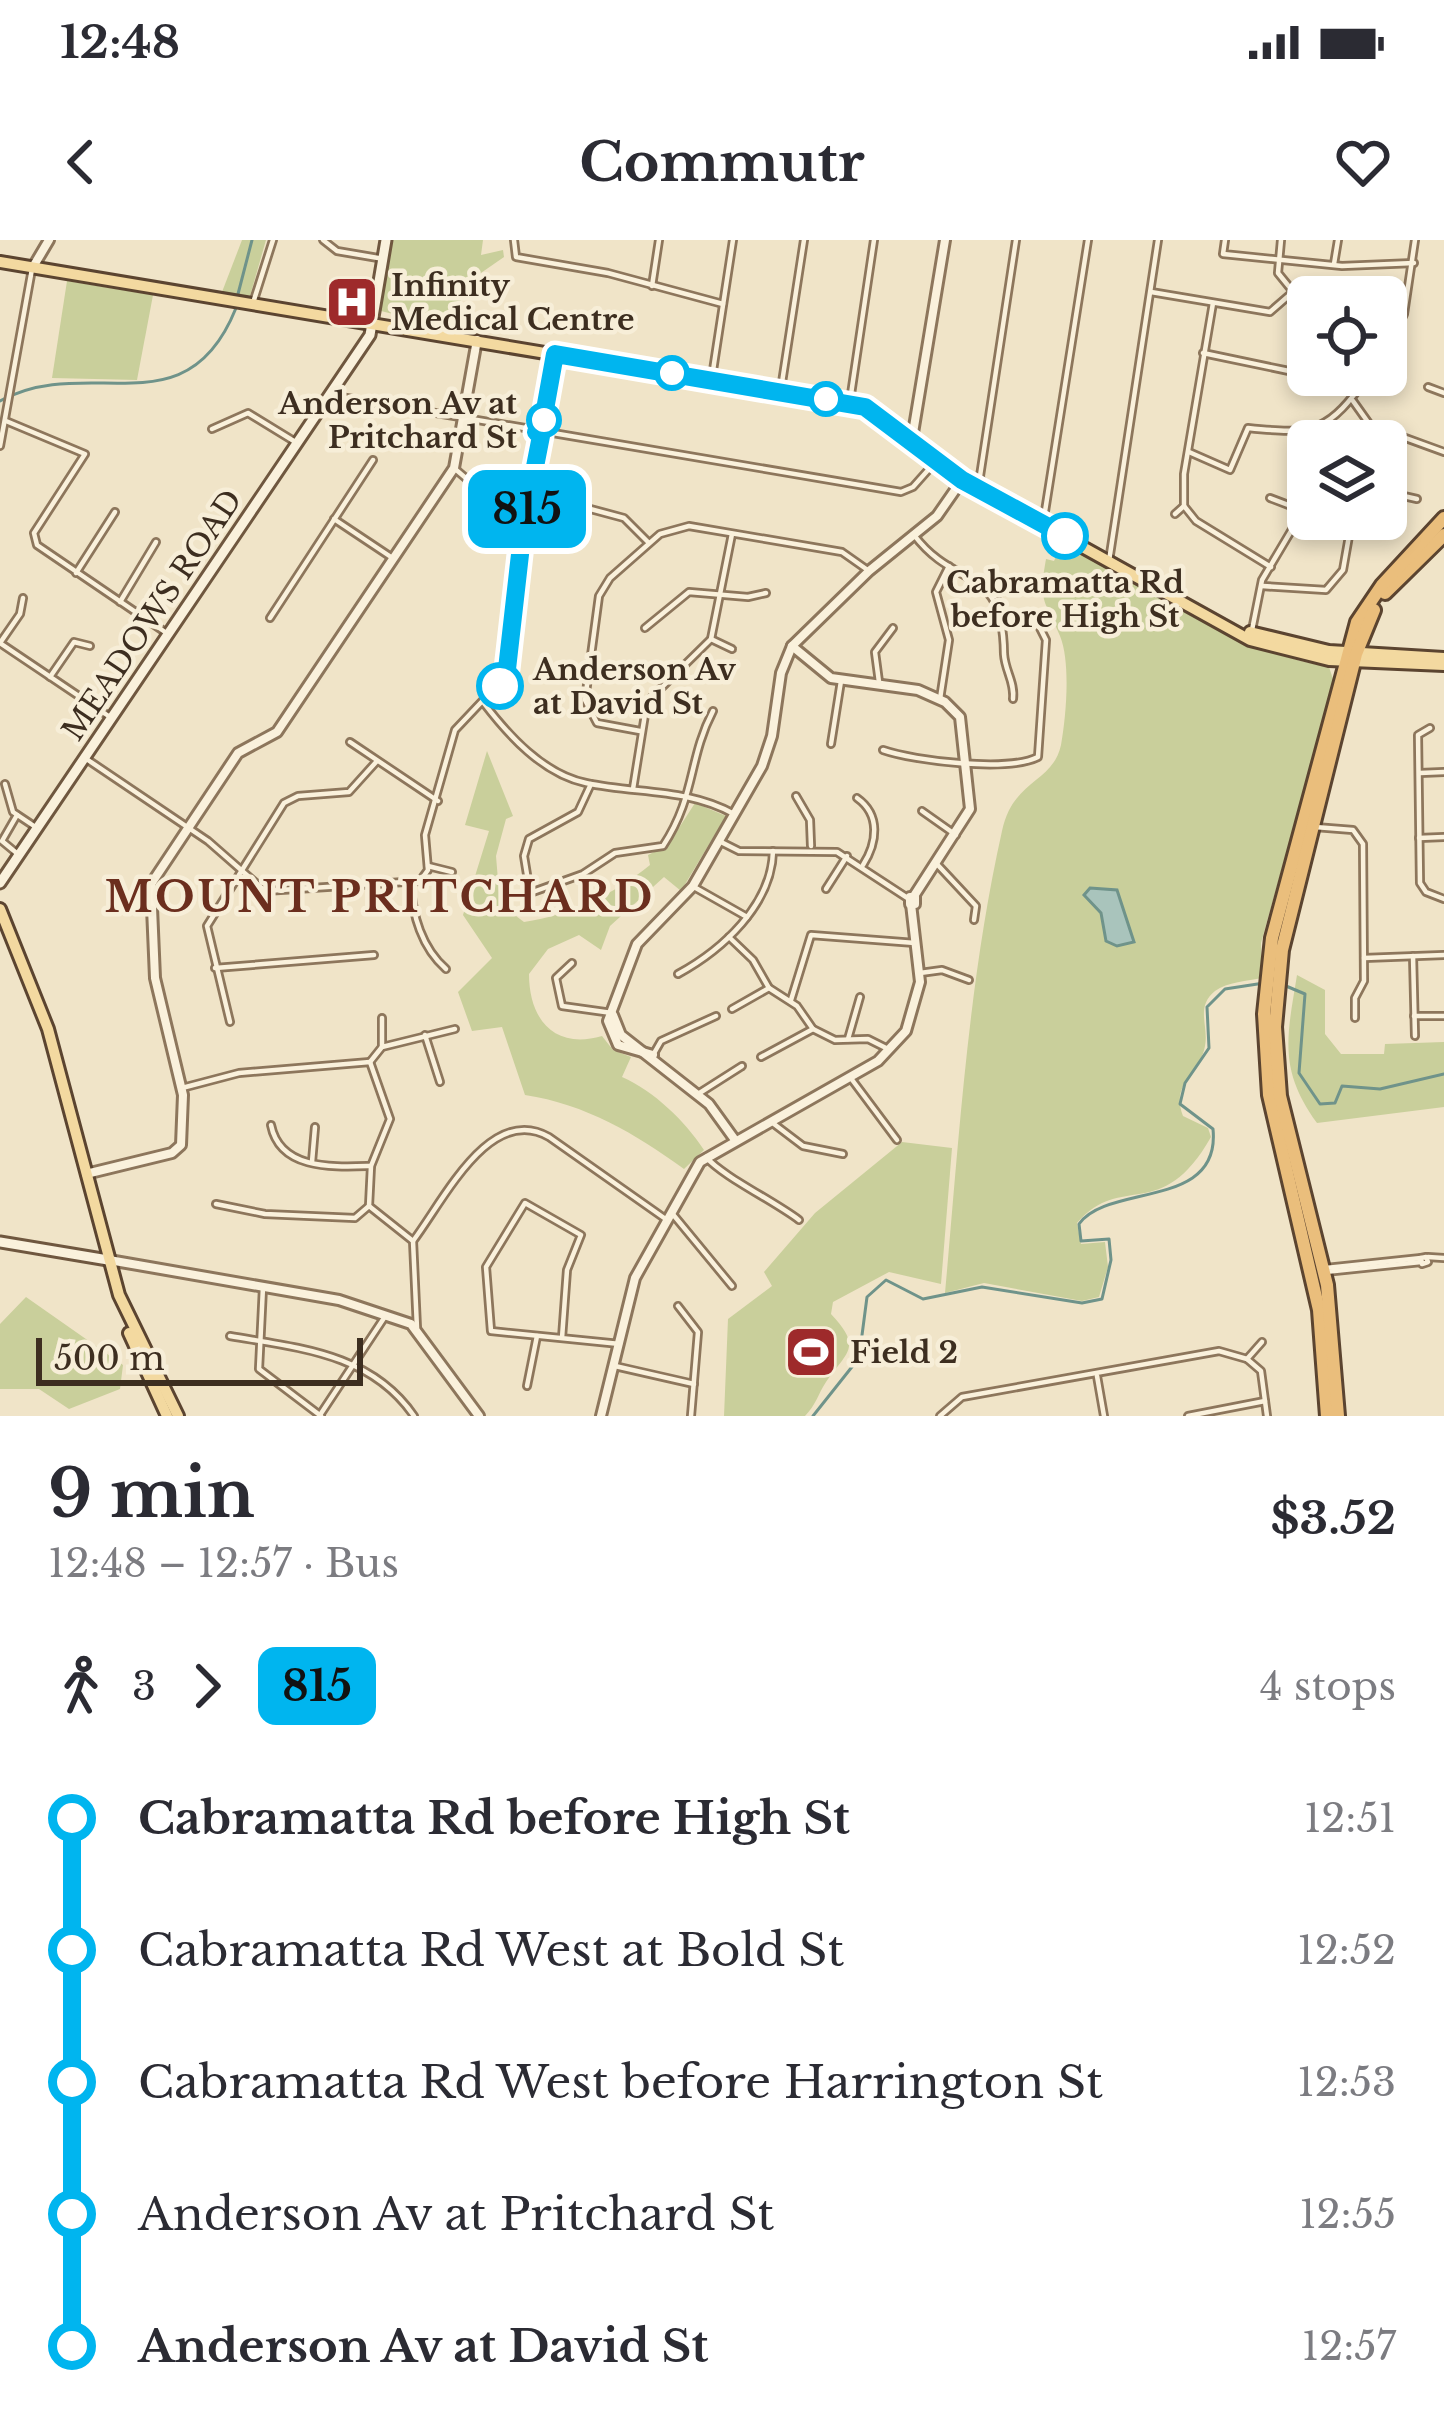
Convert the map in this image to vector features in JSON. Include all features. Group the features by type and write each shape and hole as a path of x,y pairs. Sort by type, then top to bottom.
{"highway":[{"path":"1338,1416 1320,1271 1280,1096 1269,1014 1274,969 1351,658 1375,594 1444,518"},
{"path":"1351,658 1379,600 1444,535"},
{"path":"1320,1271 1327,1416"}],"main road":[{"name":"MEADOWS ROAD","path":"0,884 374,323 386,240"},
{"path":"0,262 850,403 882,416 984,492 1198,610 1337,668 1344,686 1361,669 1381,661"},
{"path":"1364,629 1367,647 1381,661"},
{"path":"1251,636 1351,658"},
{"path":"1318,658 1444,662"},
{"path":"0,909 48,1029 138,1363 167,1416"},
{"path":"0,1242 108,1260"},
{"path":"119,1295 178,1416"}],"street":[{"path":"0,446 33,267 49,240"},
{"path":"254,304 273,240"},
{"path":"322,240 338,251 384,259"},
{"path":"514,240 516,257 723,304"},
{"path":"652,286 659,240"},
{"path":"711,380 733,240"},
{"path":"780,392 804,240"},
{"path":"850,403 874,240"},
{"path":"912,439 945,240"},
{"path":"735,1140 698,1094 653,1055 615,1042 608,1025 637,944 693,886 770,747 781,673 792,646 970,480 1016,240"},
{"path":"1043,524 1088,240"},
{"path":"1109,561 1158,240"},
{"path":"1225,240 1223,254 1334,265 1414,263"},
{"path":"1281,240 1278,273 1287,285"},
{"path":"1334,265 1338,240"},
{"path":"1407,299 1415,240"},
{"path":"1150,292 1270,312 1287,297"},
{"path":"1213,303 1184,506 1196,521 1270,567"},
{"path":"85,1174 179,1148 182,1088 155,978 150,888 242,749 277,733 454,469 477,340"},
{"path":"1203,353 1287,371"},
{"path":"85,758 188,828 269,892 410,884 424,878 428,866 424,841 458,724 506,676 523,528 555,354"},
{"path":"1428,387 1444,393"},
{"path":"329,395 901,492 914,488 937,460"},
{"path":"1329,420 1354,396"},
{"path":"1352,399 1367,420"},
{"path":"212,429 248,413 297,443"},
{"path":"6,421 85,454 34,533 41,550 168,634"},
{"path":"1189,452 1231,470 1248,428 1287,431"},
{"path":"1407,438 1444,452"},
{"path":"269,618 373,460"},
{"path":"454,469 523,528"},
{"path":"530,493 624,518 649,542"},
{"path":"1407,497 1417,499"},
{"path":"1270,498 1287,504"},
{"path":"1174,514 1184,506"},
{"path":"76,573 115,512"},
{"path":"333,519 394,559"},
{"path":"640,731 597,723 585,700 599,596 649,542 681,526 848,554 869,571"},
{"path":"1251,636 1262,586 1287,533"},
{"path":"634,789 640,731 651,696 711,639 732,534"},
{"path":"914,535 994,596 1004,621 1013,699"},
{"path":"1262,586 1326,590 1343,570 1348,540"},
{"path":"120,602 156,542"},
{"path":"940,700 949,640 936,592 949,566"},
{"path":"994,596 1015,582"},
{"path":"645,628 683,594 748,597 766,593"},
{"path":"23,598 20,614 0,643 112,718"},
{"path":"884,750 920,762 1007,765 1038,757 1046,640 1038,624"},
{"path":"880,683 875,652 892,628"},
{"path":"711,639 732,650"},
{"path":"50,677 74,642 89,646"},
{"path":"601,1416 635,1278 706,1156 890,1051 914,1015 920,974 912,900 956,835 971,803 962,722 940,700 880,683 841,681 792,646"},
{"path":"831,744 841,681"},
{"path":"483,702 518,745 591,784 691,796 734,814"},
{"path":"591,784 578,812 541,828 526,844 530,893 583,874 615,853 658,849 691,796 698,746 713,711"},
{"path":"1430,728 1418,735 1420,883 1426,892 1444,899"},
{"path":"350,742 438,802"},
{"path":"230,1022 207,926 287,800 349,792 377,761"},
{"path":"1418,773 1444,772"},
{"path":"5,784 17,815 37,828"},
{"path":"796,796 810,820 811,848"},
{"path":"857,798 865,803 875,826 863,865"},
{"path":"922,811 956,835"},
{"path":"17,815 2,841 19,855"},
{"path":"1308,826 1347,828 1361,839 1364,958 1355,1018"},
{"path":"1419,838 1444,837"},
{"path":"719,841 739,851 811,848 847,856 912,900"},
{"path":"678,974 729,937 747,916 770,874 773,850"},
{"path":"826,889 847,856"},
{"path":"935,862 976,906 974,920"},
{"path":"428,866 452,872"},
{"path":"410,884 412,908 430,956 446,969"},
{"path":"693,886 747,916"},
{"path":"791,1001 811,935 915,943"},
{"path":"729,937 753,960 769,988 791,1001 813,1029 830,1039 868,1040 890,1051"},
{"path":"215,968 374,955"},
{"path":"1364,958 1444,955"},
{"path":"1413,956 1415,1036"},
{"path":"572,963 556,978 562,1006 613,1013"},
{"path":"920,974 942,970 969,980"},
{"path":"732,1010 769,988"},
{"path":"848,1039 860,997"},
{"path":"653,1055 661,1041 716,1016"},
{"path":"1414,1016 1444,1016"},
{"path":"382,1018 382,1047"},
{"path":"182,1088 252,1071 370,1062 382,1047 454,1029"},
{"path":"761,1057 813,1029"},
{"path":"425,1036 440,1082"},
{"path":"216,1204 265,1214 355,1218 369,1206 371,1166 390,1119 370,1062"},
{"path":"698,1094 742,1066"},
{"path":"850,1077 897,1140"},
{"path":"771,1120 802,1146 843,1154"},
{"path":"272,1126 278,1150 312,1162 371,1166"},
{"path":"417,1328 413,1241 488,1143 515,1126 531,1126 669,1216 732,1286"},
{"path":"312,1162 315,1127"},
{"path":"706,1156 718,1171 747,1183 799,1220"},
{"path":"562,1338 567,1270 581,1235 525,1202 486,1268 491,1331 620,1344"},
{"path":"369,1206 413,1241"},
{"path":"1320,1271 1444,1259"},
{"path":"108,1260 339,1300 417,1328 479,1416"},
{"path":"263,1287 258,1341 262,1373 320,1416 386,1315"},
{"path":"678,1306 698,1332 691,1416"},
{"path":"230,1336 327,1353 354,1364 400,1395 414,1416"},
{"path":"527,1385 537,1336"},
{"path":"1247,1359 1262,1342"},
{"path":"940,1416 962,1397 1219,1351 1247,1359 1261,1371 1267,1416"},
{"path":"615,1366 694,1384"},
{"path":"1097,1376 1104,1416"},
{"path":"1189,1416 1265,1401"}],"green space":[{"path":"242,240 266,240 250,296 222,292"},
{"path":"391,240 483,240 481,255 503,250 504,257 478,275 477,285 463,283 457,330 381,311"},
{"path":"67,281 153,295 137,380 52,378"},
{"path":"1062,543 1224,632 1293,659 1329,667 1334,682 1261,943 1262,978 1225,986 1209,997 1204,1010 1205,1046 1180,1095 1183,1116 1208,1128 1211,1137 1175,1180 1158,1189 1110,1200 1077,1223 1081,1244 1105,1242 1108,1267 1099,1297 1082,1301 984,1283 945,1293 973,1003 1002,831 1015,801 1057,757 1063,733 1066,660 1043,585 1046,559 1054,561"},
{"path":"487,751 513,816 506,819 496,856 500,904 524,922 575,909 636,876 650,865 648,855 668,845 695,803 726,816 681,891 664,877 610,926 601,950 579,935 548,949 529,974 534,1005 548,1027 570,1039 602,1036 613,1050 631,1057 622,1077 657,1099 704,1150 684,1169 609,1122 568,1105 525,1095 502,1027 472,1031 458,992 492,958 463,915 489,831 465,825"},
{"path":"1297,975 1325,990 1325,1034 1341,1054 1384,1054 1385,1044 1444,1042 1444,1107 1317,1123 1291,1069 1290,1017"},
{"path":"902,1142 952,1148 941,1284 889,1272 833,1302 831,1314 847,1335 848,1349 805,1416 724,1416 728,1319 772,1286 764,1272 815,1213"},
{"path":"26,1297 123,1365 120,1389 69,1409 39,1389 0,1389 0,1324"}],"water":[{"path":"1090,888 1117,890 1134,942 1117,946 1106,941 1101,913 1084,895"}],"waterway":[{"path":"238,294 252,240"},
{"path":"0,401 34,388 133,383 163,379 191,368 215,346 236,308"},
{"path":"813,1416 859,1358 867,1297 886,1280 923,1299 982,1287 1082,1303 1102,1299 1111,1260 1109,1239 1081,1241 1079,1224 1093,1211 1182,1184 1200,1172 1211,1155 1213,1129 1180,1104 1185,1083 1209,1048 1207,1007 1225,989 1264,983"},
{"path":"1286,986 1305,994 1299,1073 1320,1104 1335,1103 1342,1086 1380,1089 1444,1074"}],"bus line":[{"name":"815","path":"500,686 506,676 523,528 541,436 536,432 542,426 555,354 865,407 889,420 954,475 1065,536"}],"place":[{"name":"Infinity Medical Centre","path":"352,302"},
{"name":"Anderson Av at Pritchard St","path":"544,420"},
{"name":"Cabramatta Rd before High St","path":"1065,536"},
{"name":"Anderson Av at David St","path":"500,686"},
{"name":"Field 2","path":"811,1352"}],"district":[{"name":"MOUNT PRITCHARD","path":"380,897"}]}
